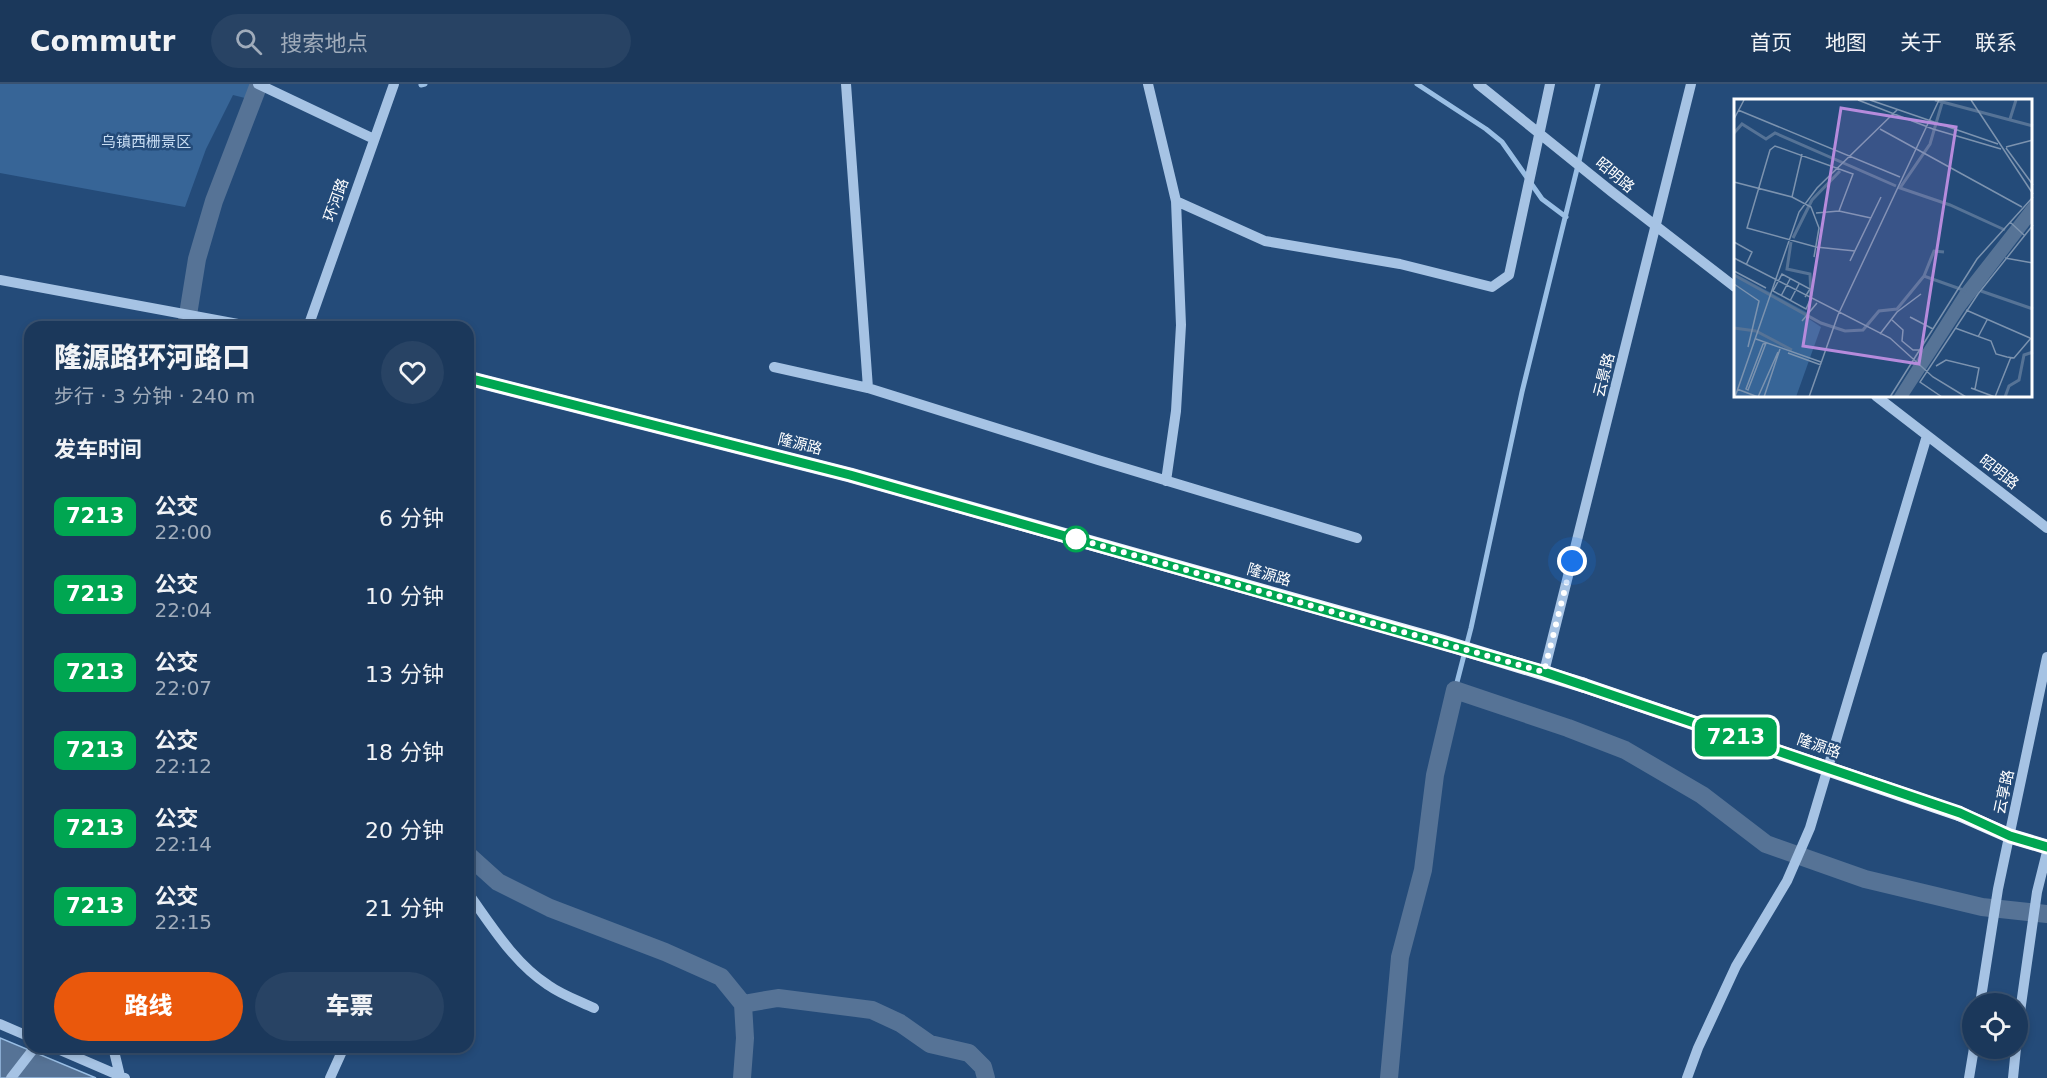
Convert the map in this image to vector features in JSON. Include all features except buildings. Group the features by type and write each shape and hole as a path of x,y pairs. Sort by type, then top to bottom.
{"main road":[{"name":"隆源路","path":"474,380 850,475 1544,672 1960,813 2010,836 2047,847"}],"street":[{"path":"258,84 374,139"},
{"name":"环河路","path":"310,321 394,84"},
{"path":"846,84 868,388"},
{"path":"1148,84 1176,201 1181,325 1176,411 1166,481"},
{"name":"昭明路","path":"1478,84 1656,227 1734,286"},
{"path":"1176,201 1265,241 1400,264 1492,287 1509,276 1550,84"},
{"name":"云景路","path":"1544,672 1691,84"},
{"path":"0,280 224,321"},
{"path":"774,367 868,388 1357,538"},
{"name":"昭明路","path":"1879,398 2047,528"},
{"path":"1687,1078 1698,1048 1736,966 1787,881 1810,828 1926,439"},
{"name":"云享路","path":"1982,993 1998,889 2047,657"},
{"path":"2023,993 2037,892 2047,852"},
{"path":"474,901 522,963 548,985 594,1008"},
{"path":"0,1024 24,1034"},
{"path":"11,1078 30,1053"},
{"path":"67,1053 123,1077"},
{"path":"115,1053 123,1077"},
{"path":"330,1078 341,1053"},
{"path":"1969,1078 1972,1059"},
{"path":"2013,1078 2015,1059"}],"green space":[{"name":"乌镇西栅景区","path":"0,84 266,84 257,101 233,95 206,149 185,207 0,173"}],"shaded area":[{"path":"0,1038 24,1048 24,1053 36,1053 96,1078 0,1078"}],"waterway":[{"path":"187,321 197,259 214,201 259,84"},
{"path":"421,85 425,84"},
{"path":"1417,84 1502,142 1542,199 1566,217"},
{"path":"1455,690 1471,628 1522,392 1598,84"},
{"path":"1389,1078 1400,957 1423,870 1435,775 1455,690 1625,750 1702,795 1766,844 1865,879 1982,907 2047,914"},
{"path":"474,860 498,882 550,908 665,952 721,977 743,1004 745,1038 742,1078"},
{"path":"743,1004 778,998 872,1010 900,1023 930,1044 969,1053 983,1067 986,1078"}],"bus line":[{"name":"7213","path":"474,380 850,475 1544,672 1960,813 2010,836 2047,847"}],"route":[{"path":"1076,539 1074,538 1544,672 1572,561"}]}
